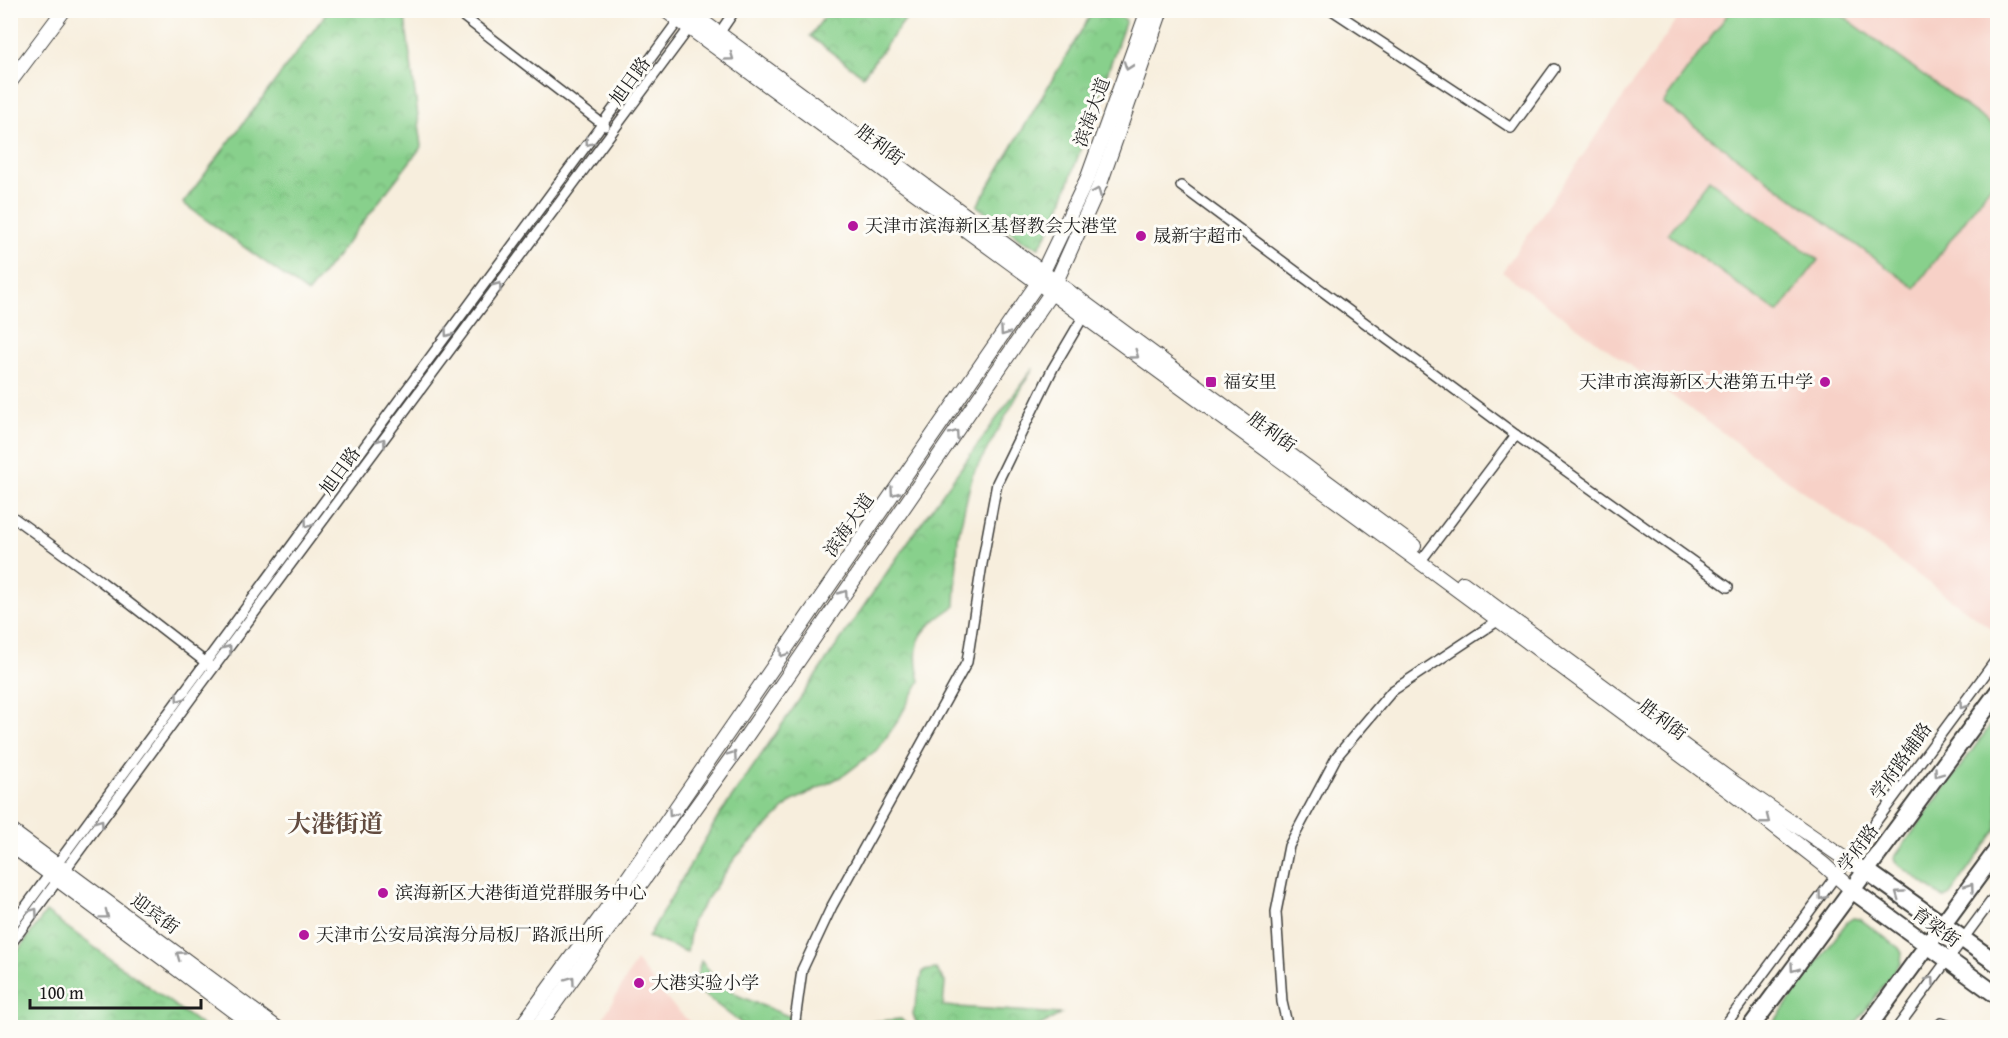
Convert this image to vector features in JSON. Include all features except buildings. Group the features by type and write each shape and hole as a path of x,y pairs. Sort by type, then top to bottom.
{"highway":[{"name":"学府路","path":"1750,1028 1998,692"},
{"path":"1867,1028 1998,849"},
{"name":"育梁街","path":"1867,871 1998,964"},
{"name":"育梁街","path":"1852,890 1998,996"}],"main road":[{"path":"10,71 55,10"},
{"path":"10,82 64,10"},
{"name":"胜利街","path":"665,10 687,17 1054,289 1423,558 1728,790 1823,864 1852,890"},
{"name":"滨海大道","path":"520,1028 603,914 1040,278 1088,177 1148,10"},
{"name":"滨海大道","path":"537,1028 738,747 1054,289 1100,184 1161,10"},
{"name":"胜利街","path":"1054,289 1083,317 1423,558"},
{"name":"胜利街","path":"1502,617 1733,782 1848,861 1867,871"},
{"name":"迎宾街","path":"10,830 58,872 256,1028"},
{"name":"迎宾街","path":"10,844 58,872 277,1028"}],"street":[{"path":"455,10 613,132"},
{"path":"715,38 735,10"},
{"path":"1332,10 1511,128 1554,69"},
{"name":"旭日路","path":"10,945 58,872 602,124 687,17"},
{"name":"旭日路","path":"210,665 613,132 687,17"},
{"path":"1181,186 1516,435 1728,587"},
{"path":"794,1028 802,970 832,906 967,662 981,564 997,483 1053,368 1083,317"},
{"path":"1423,558 1516,435"},
{"path":"10,515 210,665"},
{"path":"1288,1028 1282,1002 1276,912 1289,846 1337,756 1392,691 1502,617"},
{"name":"学府路辅路","path":"1723,1028 1998,657"},
{"name":"旭日路","path":"10,928 58,872"},
{"path":"1897,1028 1998,892"},
{"path":"1935,1028 1941,1023 1955,1028"}],"shaded area":[{"name":"天津市滨海新区大港第五中学","path":"1683,11 1997,11 1996,632 1502,272"},
{"name":"大港实验小学","path":"636,961 671,1004 695,1027 598,1027"}],"green space":[{"path":"906,10 910,13 863,76 810,36 829,11"},
{"path":"1731,10 1836,11 1997,129 1997,177 1915,288 1663,103"},
{"path":"328,11 404,11 422,146 308,293 183,203"},
{"path":"1093,11 1112,11 1126,20 1056,219 1039,247 1025,242 977,206"},
{"path":"1709,180 1818,260 1778,313 1668,234"},
{"path":"1033,368 972,476 958,537 955,606 934,621 921,636 916,655 920,681 897,722 878,749 844,775 791,802 735,858 692,921 687,952 648,937 717,819 912,536"},
{"path":"1997,716 1997,829 1950,895 1944,898 1895,862 1894,858"},
{"path":"46,912 204,1027 11,1027 11,960"},
{"path":"1853,918 1860,919 1899,948 1902,953 1901,962 1853,1027 1770,1027 1847,922"},
{"path":"701,961 720,983 739,996 803,1022 827,1026 901,1019 908,1027 746,1027 694,987"},
{"path":"936,969 945,982 943,1006 1061,1014 1037,1027 923,1027 916,1022 913,1014 923,971"}],"place":[{"name":"天津市滨海新区基督教会大港堂","path":"853,226"},
{"name":"晟新宇超市","path":"1141,236"},
{"name":"福安里","path":"1211,382"},
{"name":"天津市滨海新区大港第五中学","path":"1825,382"},
{"name":"滨海新区大港街道党群服务中心","path":"383,893"},
{"name":"天津市公安局滨海分局板厂路派出所","path":"304,935"},
{"name":"大港实验小学","path":"639,983"}],"district":[{"name":"大港街道","path":"335,824"}]}
